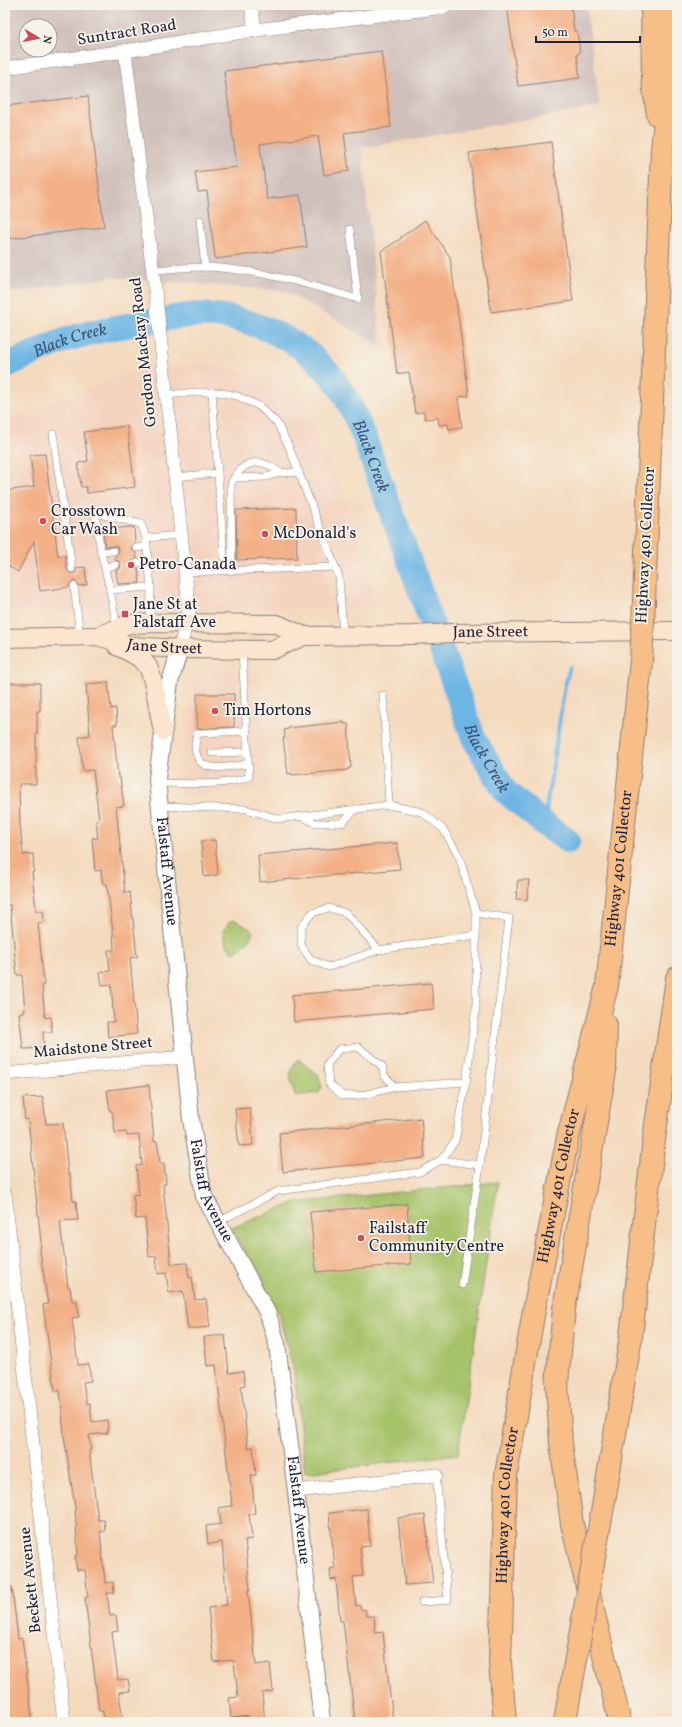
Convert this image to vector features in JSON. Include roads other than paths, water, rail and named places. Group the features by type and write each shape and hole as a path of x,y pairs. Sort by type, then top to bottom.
{"highway":[{"path":"652,5 653,82 662,149"},
{"name":"Highway 401 Collector","path":"505,1722 500,1662 506,1475 534,1310 568,1137 607,986 641,661 662,149 669,81 671,5"},
{"path":"566,1713 605,1495 631,1336 654,1139 677,978"},
{"path":"607,986 605,1071 564,1309 557,1383 561,1443 572,1524 620,1722"}],"main road":[{"name":"Jane Street","path":"5,638 88,636 129,624 150,623 277,624 304,636"},
{"name":"Jane Street","path":"88,636 132,646 180,649 272,650 304,636 677,631"},
{"path":"88,636 133,654 147,666 152,680 163,731"}],"street":[{"path":"252,5 255,30"},
{"name":"Suntract Road","path":"5,68 125,51 255,30 445,7"},
{"name":"Gordon Mackay Road","path":"125,51 153,270 186,572 189,609 180,649"},
{"name":"Falstaff Avenue","path":"180,649 170,682 158,783 184,1057 193,1134 204,1196 268,1314 277,1344 296,1491 322,1722"},
{"name":"Maidstone Street","path":"5,1074 184,1057"},
{"name":"Beckett Avenue","path":"5,1195 64,1722"},
{"path":"296,1491 436,1475"}],"lane":[{"path":"200,220 205,268"},
{"path":"153,270 205,268 292,280 358,299 350,229"},
{"path":"212,392 218,473 229,570"},
{"path":"166,395 212,392 237,396 258,406 277,423 299,472 339,577 343,636"},
{"path":"54,434 72,569"},
{"path":"229,570 231,484 234,478 242,467 254,462 267,465 281,472"},
{"path":"234,478 267,478 281,472 299,472"},
{"path":"175,477 218,473"},
{"path":"117,628 101,552 95,513 141,524 146,538 151,587 150,623"},
{"path":"146,538 181,535"},
{"path":"136,548 147,546"},
{"path":"101,552 114,551"},
{"path":"137,563 148,562"},
{"path":"105,567 116,566"},
{"path":"186,572 335,567"},
{"path":"74,586 88,636"},
{"path":"110,590 151,587"},
{"path":"158,783 208,784 239,781 249,777 247,764 242,650"},
{"path":"383,695 389,805"},
{"path":"246,731 197,734 194,749 199,762 204,765 223,767 247,764"},
{"path":"212,753 247,752"},
{"path":"160,806 246,809 279,819 389,805 422,812 443,829 459,856 476,913 476,1008 466,1082 455,1141 441,1160 420,1172 278,1191 218,1222"},
{"path":"301,817 316,824 342,823 356,809"},
{"path":"379,950 346,913 329,908 312,913 302,928 301,945 311,960 329,966 379,950 476,934"},
{"path":"462,1285 480,1165 510,918 476,913"},
{"path":"395,1087 384,1074 382,1066 358,1047 338,1049 327,1064 329,1084 344,1096 362,1095 395,1087 466,1082"},
{"path":"441,1160 480,1165"},
{"path":"422,1602 448,1600 436,1475"}],"waterway":[{"name":"Black Creek","path":"5,366 57,343 102,330 194,315 211,315 229,318 265,328 298,346 313,357 337,384 347,400 363,434 474,739 505,791 544,824 568,841"},
{"path":"544,824 565,685 570,667"}],"place":[{"name":"Crosstown Car Wash","path":"43,521"},
{"name":"McDonald's","path":"265,534"},
{"name":"Petro-Canada","path":"131,565"},
{"name":"Jane St at Falstaff Ave","path":"125,614"},
{"name":"Tim Hortons","path":"215,711"},
{"name":"Failstaff Community Centre","path":"361,1238"}]}
